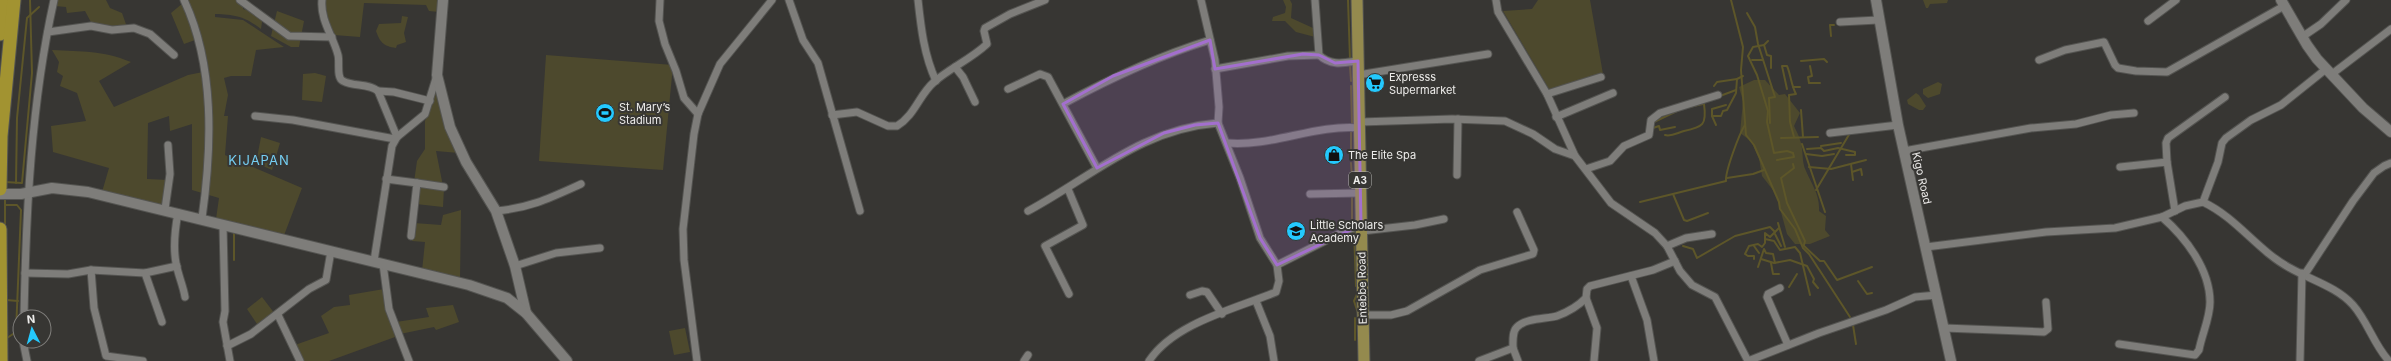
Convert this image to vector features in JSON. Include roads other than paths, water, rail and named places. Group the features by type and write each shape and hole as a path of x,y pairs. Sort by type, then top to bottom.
{"highway":[{"path":"0,34 4,0"},
{"path":"0,189 1,136 14,0"},
{"path":"0,229 1,361"}],"main road":[{"name":"Entebbe Road","path":"1357,0 1364,361"}],"street":[{"path":"24,309 25,193 35,110 54,0"},
{"path":"184,0 198,35 208,102 206,186 202,218"},
{"path":"240,0 289,36 332,36"},
{"path":"322,0 321,10 339,56 341,80 368,86 378,91 394,92 430,101"},
{"path":"255,116 293,120 396,138 421,119 430,101 437,75 443,0"},
{"path":"660,0 659,21 665,44 676,71 684,98 698,114"},
{"path":"697,361 684,260 683,229 691,148 698,114 720,64 772,0"},
{"path":"789,0 803,40 818,63 860,211"},
{"path":"918,0 922,42 928,65 936,81"},
{"path":"832,115 857,112 888,126 897,126 913,113 925,91 954,67 987,44 984,31 985,28 1010,14 1044,0"},
{"path":"1149,361 1170,337 1182,330 1256,301 1276,292 1279,289 1277,265 1260,238 1227,143 1218,123 1219,108 1215,69 1201,0"},
{"path":"1314,0 1319,55 1324,60 1335,63 1358,61"},
{"path":"1496,0 1498,12 1547,94 1556,117 1575,156 1611,203 1654,233 1667,246 1675,261 1692,285 1715,297 1748,361 1886,310 1915,297 1937,295"},
{"name":"Kigo Road","path":"1876,0 1878,20 1898,125 1951,361"},
{"path":"2148,20 2176,0"},
{"path":"2302,37 2321,24 2346,0"},
{"path":"2039,60 2065,50 2104,42 2115,65 2118,68 2136,72 2167,72 2282,3 2302,37 2329,71 2363,108 2391,132"},
{"path":"1840,22 1878,20"},
{"path":"48,32 92,26 112,30 135,28 150,34 174,55"},
{"path":"2203,202 2218,162 2222,143 2226,138 2251,120 2281,105 2391,29"},
{"path":"1063,104 1113,76 1181,49 1210,40"},
{"path":"1358,74 1409,68 1488,54"},
{"path":"1215,69 1288,56 1319,55"},
{"path":"954,67 963,77 975,102"},
{"path":"1008,90 1042,74 1048,77 1054,84 1097,168"},
{"path":"437,75 450,127 456,142 496,211 515,266 526,313"},
{"path":"1547,94 1601,77"},
{"path":"378,91 396,138 386,178 378,262 389,309 408,361"},
{"path":"1556,117 1613,93"},
{"path":"1586,170 1610,161 1624,146 1649,135 1651,120 1660,112 1718,95"},
{"path":"2175,211 2167,162 2166,143 2168,138 2225,97"},
{"path":"1904,151 2031,128 2076,124 2111,115 2134,113"},
{"path":"1227,143 1254,142 1320,130 1360,125 1458,119 1505,121 1533,134 1555,150 1575,156"},
{"path":"1457,175 1458,119"},
{"path":"1028,211 1068,189 1097,168 1147,140 1164,133 1195,125 1218,123"},
{"path":"1830,133 1898,125"},
{"path":"165,209 170,174 168,145"},
{"path":"2120,167 2167,162"},
{"path":"2300,361 2304,274 2353,201 2374,173 2391,163"},
{"path":"386,178 444,187"},
{"path":"411,236 417,183"},
{"path":"496,211 513,210 530,206 581,184"},
{"path":"0,194 25,193 66,188 178,212 202,218 223,226 469,285 507,298 526,313 567,361"},
{"path":"1068,189 1083,225 1045,246 1069,294"},
{"path":"1310,194 1360,193"},
{"path":"1926,246 2046,232 2115,228 2162,217 2190,204 2203,202 2217,208 2237,223 2280,262 2304,274 2352,304 2389,361"},
{"path":"178,212 174,240 177,266 185,297"},
{"path":"1363,315 1391,315 1407,311 1480,270 1533,254 1534,250 1517,212"},
{"path":"2118,344 2195,355 2199,350 2210,301 2204,276 2184,241 2162,217"},
{"path":"1277,265 1345,231 1362,228 1415,225 1444,219"},
{"path":"223,226 225,311 223,322 230,361"},
{"path":"1667,246 1686,238 1712,234"},
{"path":"515,266 556,253 600,248"},
{"path":"227,346 251,334 278,315 309,289 327,279 331,251"},
{"path":"1594,361 1597,328 1586,298 1587,289 1590,286 1631,276 1675,261"},
{"path":"24,273 68,274 91,270 145,273 177,266"},
{"path":"91,270 94,308 106,356 144,361"},
{"path":"145,273 162,322"},
{"path":"1631,276 1647,320 1654,361"},
{"path":"1780,288 1768,294 1767,297 1788,345"},
{"path":"1190,295 1202,290 1207,292 1222,314"},
{"path":"1518,361 1513,348 1514,332 1518,326 1569,311 1586,298"},
{"path":"1256,301 1270,336 1274,361"},
{"path":"1944,328 2044,332 2048,329 2046,302"},
{"path":"278,315 300,361"},
{"path":"1479,361 1513,348"},
{"path":"25,349 27,361"}],"waterway":[{"path":"5,182 22,183 32,73 30,0"},
{"path":"1348,0 1350,59"},
{"path":"1731,0 1743,47 1741,70 1746,135 1754,145 1779,202 1780,209 1795,229 1803,248 1809,254 1850,317"},
{"path":"16,183 17,118 27,18 39,7"},
{"path":"1747,13 1755,27 1758,44 1775,97 1769,98 1770,123"},
{"path":"1831,36 1830,25 1834,25"},
{"path":"1768,41 1764,45 1753,47 1748,56 1757,75 1768,111 1767,122 1774,153 1787,151 1793,153 1794,157 1777,160"},
{"path":"1764,45 1767,55 1771,56 1771,68"},
{"path":"1801,61 1824,59 1827,62"},
{"path":"1752,60 1763,60"},
{"path":"1350,66 1351,81"},
{"path":"1787,89 1782,66 1787,66 1796,94 1789,95 1790,122 1794,137"},
{"path":"1810,66 1812,76 1808,77 1809,83 1820,83"},
{"path":"1726,105 1712,109 1712,116 1721,116 1723,111 1727,110 1736,93 1737,79 1743,76"},
{"path":"1714,86 1717,82 1737,79"},
{"path":"1351,86 1352,124"},
{"path":"1793,87 1800,87"},
{"path":"1720,96 1736,90"},
{"path":"1689,107 1703,104"},
{"path":"1665,135 1672,135 1696,128 1702,124 1705,117 1704,104"},
{"path":"1654,122 1679,110"},
{"path":"1801,110 1803,137"},
{"path":"1712,116 1716,125"},
{"path":"1640,202 1726,181 1726,176 1733,153 1745,125"},
{"path":"1653,128 1659,126 1660,130 1675,127"},
{"path":"1351,132 1351,150"},
{"path":"1816,190 1850,133"},
{"path":"1781,138 1818,137"},
{"path":"1821,146 1841,143"},
{"path":"1802,144 1825,212"},
{"path":"1807,149 1821,148 1824,151 1838,148 1855,152 1855,155 1846,155"},
{"path":"1806,154 1822,156 1834,154"},
{"path":"1809,167 1831,169 1866,160"},
{"path":"1351,163 1353,191"},
{"path":"1793,164 1794,168 1781,178 1787,203 1805,241 1804,245"},
{"path":"1851,164 1853,180"},
{"path":"1852,172 1861,169 1862,175"},
{"path":"1727,178 1753,174 1764,170"},
{"path":"1673,194 1684,220 1687,221 1708,213"},
{"path":"5,197 5,226"},
{"path":"1352,197 1352,225"},
{"path":"5,205 17,205 21,210 16,332 7,338"},
{"path":"1778,223 1785,247"},
{"path":"1683,246 1693,249 1697,258 1735,236 1770,227 1775,232"},
{"path":"1754,259 1754,256 1748,256 1745,254 1749,246 1758,244 1762,247 1765,243 1765,233 1770,237 1779,228"},
{"path":"1354,230 1356,286"},
{"path":"234,231 234,260"},
{"path":"1775,234 1781,246"},
{"path":"1765,239 1774,241 1780,250 1795,247 1800,253 1810,295"},
{"path":"1803,245 1820,261 1824,261 1837,280 1872,267"},
{"path":"1754,246 1759,253"},
{"path":"1758,267 1764,249 1766,253 1773,254 1775,263"},
{"path":"1761,259 1774,263 1790,260 1807,266 1814,279 1813,282 1818,288"},
{"path":"1771,263 1773,274 1779,274"},
{"path":"1789,287 1797,274"},
{"path":"1858,281 1867,294 1872,293"},
{"path":"1358,292 1354,301 1358,313"},
{"path":"6,300 18,301"},
{"path":"1355,318 1355,340"},
{"path":"1853,325 1856,344"}],"place":[{"name":"Expresss Supermarket","path":"1375,83"},
{"name":"St. Mary’s Stadium","path":"605,113"},
{"name":"The Elite Spa","path":"1334,155"},
{"name":"Little Scholars Academy","path":"1296,231"}],"district":[{"name":"KIJAPAN","path":"259,160"}]}
